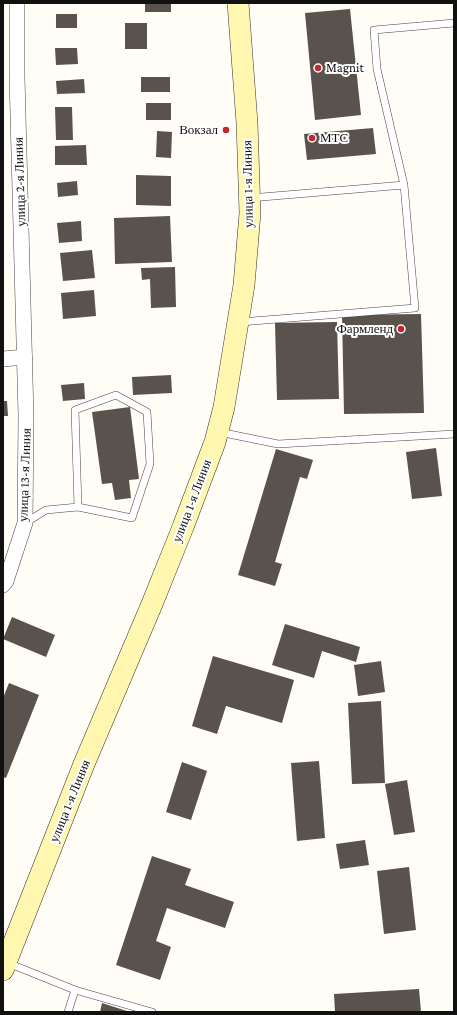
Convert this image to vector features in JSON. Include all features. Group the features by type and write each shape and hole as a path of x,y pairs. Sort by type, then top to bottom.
{"main road":[{"name":"улица 1-я Линия","path":"4,966 84,764 183,527 217,432 224,407 244,285 250,212 247,123 238,3"}],"street":[{"name":"улица 2-я Линия","path":"17,3 25,359"},
{"path":"3,359 25,359"},
{"name":"улица 13-я Линия","path":"3,585 6,581 25,523 25,359"}],"lane":[{"path":"238,322 415,308 404,185 377,69 374,30 454,23"},
{"path":"250,198 404,185"},
{"path":"25,523 46,510 78,507 132,518 150,464 147,412 116,395 75,410 78,507"},
{"path":"217,432 278,444 454,434"},
{"path":"4,966 75,990 152,1012"},
{"path":"68,1012 75,990"}],"building":[{"path":"145,3 171,3 171,12 145,12"},
{"path":"350,9 361,115 315,120 305,13"},
{"path":"56,14 77,14 77,28 56,28"},
{"path":"125,23 147,23 147,49 125,49"},
{"path":"55,48 77,48 78,64 56,65"},
{"path":"141,77 170,77 170,92 141,92"},
{"path":"84,79 85,93 57,94 56,81"},
{"path":"146,103 171,103 171,120 146,120"},
{"path":"55,107 72,107 73,140 56,140"},
{"path":"373,128 376,154 307,160 304,134"},
{"path":"157,131 172,132 171,158 156,157"},
{"path":"86,145 87,165 55,165 55,146"},
{"path":"136,175 171,176 171,206 136,205"},
{"path":"77,181 78,195 58,197 57,183"},
{"path":"170,216 172,262 115,264 114,218"},
{"path":"81,221 82,241 59,243 57,223"},
{"path":"92,250 95,278 63,281 60,253"},
{"path":"175,267 176,307 151,308 150,279 142,280 141,268"},
{"path":"94,290 96,316 63,319 61,293"},
{"path":"421,314 424,413 344,414 342,315"},
{"path":"337,322 339,399 277,400 275,323"},
{"path":"171,375 172,393 133,395 132,377"},
{"path":"84,383 85,399 63,401 61,385"},
{"path":"3,401 7,401 8,416 3,416"},
{"path":"130,407 139,479 129,480 131,498 115,500 112,483 102,484 92,412"},
{"path":"436,448 442,496 412,499 406,452"},
{"path":"276,449 313,460 307,479 300,477 275,562 282,564 275,586 238,575"},
{"path":"12,617 55,635 46,657 3,639"},
{"path":"285,624 360,647 356,662 322,651 314,678 272,665"},
{"path":"213,656 294,680 282,723 226,706 217,734 192,726"},
{"path":"381,661 385,692 358,696 354,665"},
{"path":"9,683 39,695 6,778 3,777 3,698"},
{"path":"381,701 385,783 352,784 348,703"},
{"path":"319,761 325,838 297,841 291,763"},
{"path":"182,762 207,771 191,820 166,812"},
{"path":"407,780 415,832 394,835 385,784"},
{"path":"365,840 369,865 340,869 336,844"},
{"path":"152,856 191,869 185,885 234,902 225,928 167,908 156,941 171,947 160,980 116,965"},
{"path":"409,867 416,930 384,934 377,871"},
{"path":"419,989 421,1012 335,1012 334,994"},
{"path":"102,1003 130,1012 100,1012"}],"place":[{"name":"Magnit","path":"318,68"},
{"name":"Вокзал","path":"226,130"},
{"name":"МТС","path":"312,138"},
{"name":"Фармленд","path":"401,329"}]}
